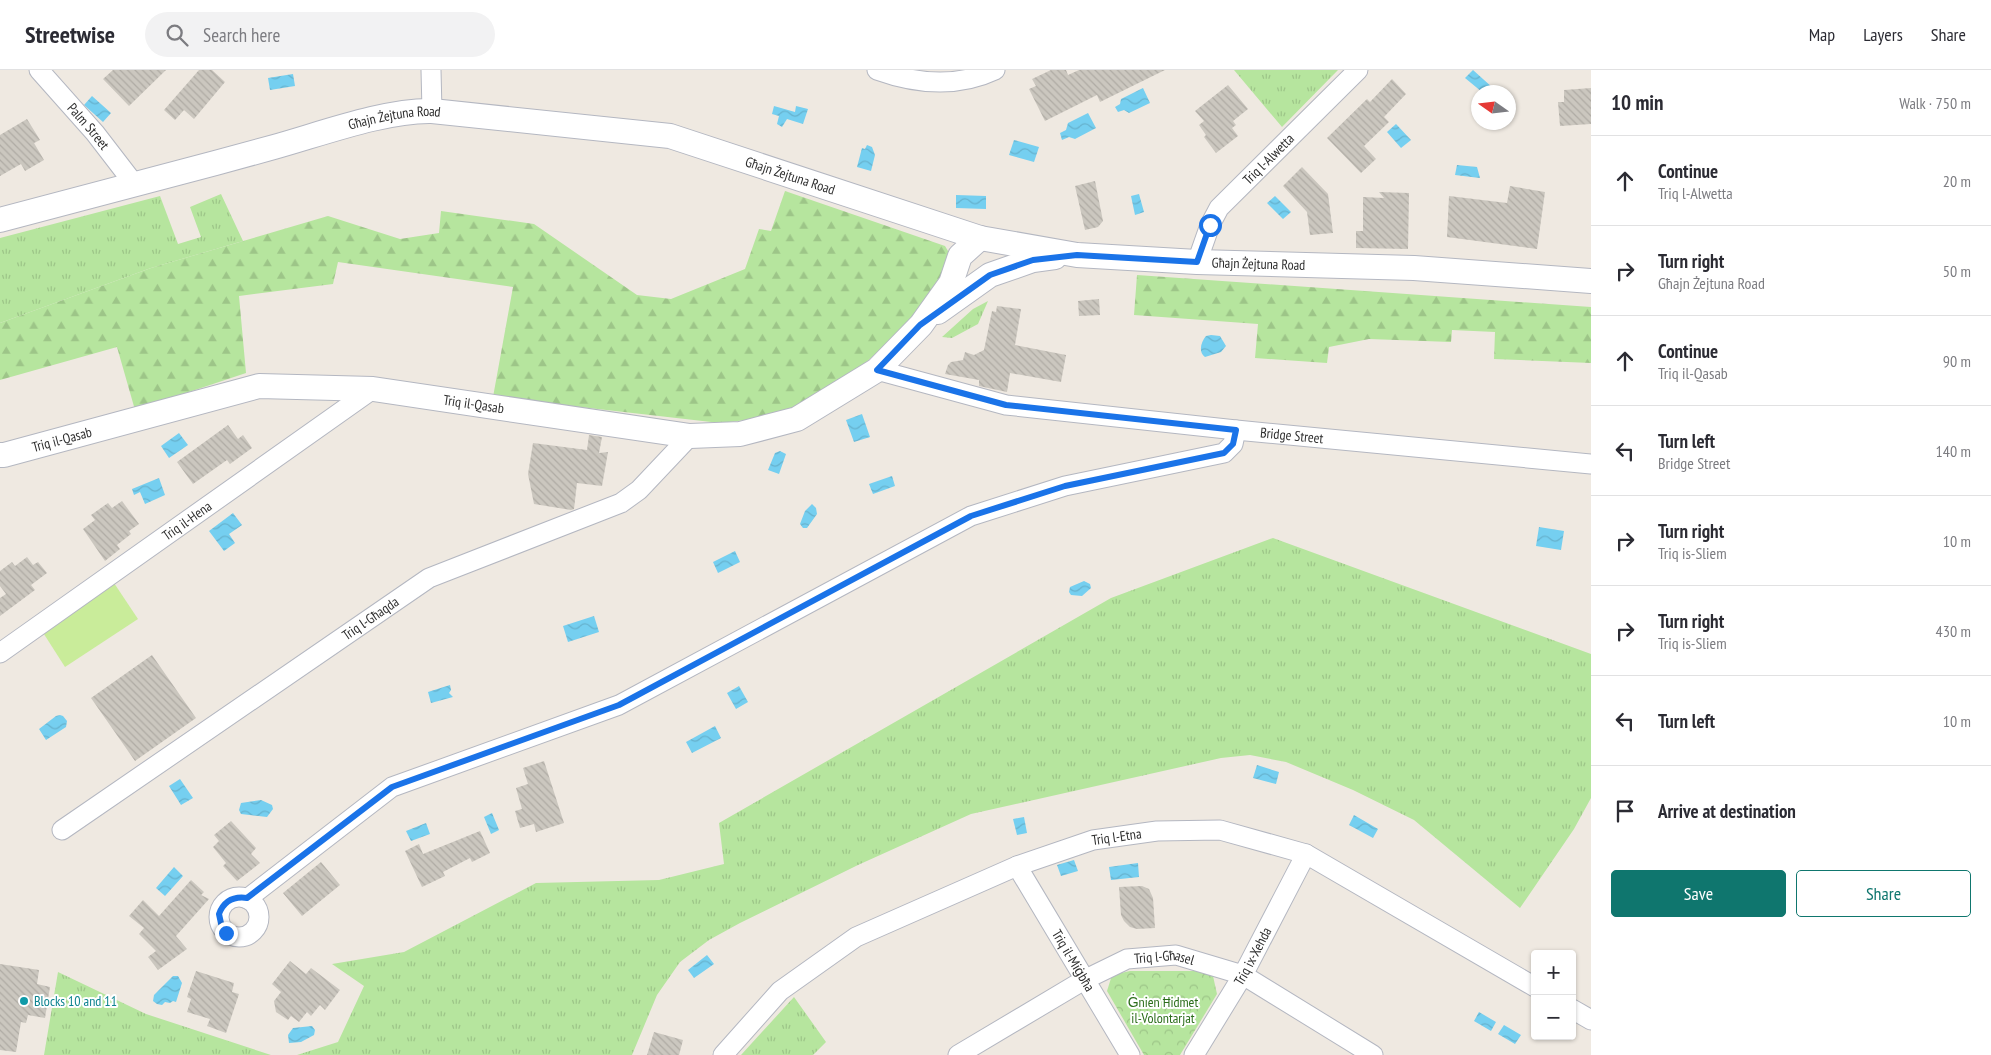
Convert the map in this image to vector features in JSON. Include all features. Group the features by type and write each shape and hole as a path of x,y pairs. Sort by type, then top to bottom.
{"street":[{"name":"Palm Street","path":"39,70 95,133 135,185"},
{"path":"431,70 432,111"},
{"path":"878,70 898,78 926,83 980,77 994,70"},
{"name":"Triq l-Alwetta","path":"1197,262 1210,225 1219,208 1358,70"},
{"name":"Għajn Żejtuna Road","path":"0,220 372,120 415,111 432,111 670,136 990,240 1077,255 1197,262 1414,268 1591,281"},
{"path":"990,240 1008,269"},
{"name":"Triq il-Qasab","path":"0,455 259,386 374,389 690,436 740,434 797,419 877,370 920,325 951,283 960,256 990,240"},
{"name":"Triq il-Qasab","path":"920,325 990,275 1033,260 1077,255"},
{"name":"Bridge Street","path":"877,370 1006,405 1236,430 1591,464"},
{"name":"Triq il-Hena","path":"0,653 374,389"},
{"path":"247,898 392,787 619,705 971,516 1065,486 1224,453 1233,444 1236,430"},
{"name":"Triq l-Għaqda","path":"62,830 429,578 620,503 639,490 690,436"},
{"name":"Triq l-Etna","path":"723,1055 780,990 856,937 1017,866 1093,840 1157,831 1220,830 1306,854 1531,985"},
{"name":"Triq ix-Xehda","path":"1194,1055 1243,976 1306,854"},
{"name":"Triq il-Miġbħa","path":"1017,866 1130,1055"},
{"name":"Triq l-Għasel","path":"958,1055 1084,980 1127,959 1176,955 1243,976 1373,1055"},
{"path":"1576,1011 1591,1020"}],"green space":[{"path":"1234,70 1338,70 1282,127"},
{"path":"785,191 945,246 950,261 917,316 851,376 809,402 755,419 720,423 493,397 513,287 338,262 333,284 239,296 246,373 135,410 117,347 0,380 0,323 151,268 328,216 400,239 439,233 441,211 534,224 637,295 671,299 745,269 759,229 771,231"},
{"path":"221,194 243,241 151,268 0,323 0,238 160,196 178,244 201,237 190,207"},
{"path":"1137,275 1591,307 1591,363 1494,359 1495,332 1452,330 1451,342 1369,339 1329,347 1327,363 1255,358 1258,324 1134,315"},
{"path":"988,301 978,324 952,338 942,337 973,309"},
{"path":"1273,538 1591,654 1591,798 1574,829 1520,908 1414,820 1353,790 1286,762 1250,755 1221,758 971,814 858,865 740,923 709,940 680,962 657,995 632,1055 297,1055 338,1042 364,986 332,964 404,952 536,883 659,880 724,864 719,823 1111,598"},
{"path":"114,583 138,619 65,667 42,631"},
{"name":"Ġnien Ħidmet il-Volontarjat","path":"1130,971 1196,971 1213,976 1217,994 1180,1055 1144,1055 1107,991 1112,975"},
{"path":"58,972 146,1014 271,1055 44,1055"},
{"path":"794,997 826,1042 813,1055 741,1055"}],"water":[{"path":"1473,70 1490,85 1474,85 1465,78"},
{"path":"293,74 295,86 270,90 268,78"},
{"path":"1143,88 1150,103 1129,113 1124,110 1118,112 1115,107 1120,104 1121,99"},
{"path":"92,96 111,113 103,122 84,105"},
{"path":"774,106 795,112 796,106 808,109 803,124 787,119 782,127 777,124 779,116 772,114"},
{"path":"1088,113 1096,128 1075,139 1069,137 1062,140 1060,133 1066,130 1068,123"},
{"path":"1396,124 1411,140 1401,148 1387,132"},
{"path":"1014,140 1039,147 1034,162 1009,155"},
{"path":"867,145 872,147 875,155 871,171 857,167 862,148 865,149"},
{"path":"1457,165 1477,167 1480,178 1455,175"},
{"path":"1139,194 1144,212 1135,215 1131,196"},
{"path":"956,195 986,196 986,209 956,208"},
{"path":"1275,196 1291,212 1283,219 1267,203"},
{"path":"1206,336 1220,336 1226,346 1221,352 1205,357 1201,350 1202,344"},
{"path":"862,414 870,437 854,442 846,420"},
{"path":"179,433 188,445 169,458 161,446"},
{"path":"780,451 786,454 779,474 768,470 775,453"},
{"path":"892,476 895,486 873,494 869,484"},
{"path":"159,478 165,495 145,504 140,492 134,495 132,489"},
{"path":"812,504 816,508 817,514 807,528 803,528 800,524 805,511"},
{"path":"233,513 242,525 229,534 235,543 224,551 209,531"},
{"path":"1539,527 1564,531 1561,550 1536,546"},
{"path":"735,551 740,562 718,573 713,562"},
{"path":"1084,581 1090,584 1091,588 1082,596 1071,595 1069,592 1070,587"},
{"path":"594,616 599,632 568,642 563,626"},
{"path":"450,685 451,690 449,693 453,697 431,703 428,692"},
{"path":"739,686 748,702 736,709 727,693"},
{"path":"60,715 67,721 66,727 46,740 39,729"},
{"path":"715,726 721,738 692,753 686,742"},
{"path":"1257,765 1279,772 1276,784 1253,778"},
{"path":"180,779 193,798 181,805 169,786"},
{"path":"261,800 272,805 273,809 267,817 241,814 239,810 241,803"},
{"path":"492,813 499,830 491,834 484,817"},
{"path":"1354,815 1378,829 1373,838 1349,825"},
{"path":"1024,817 1027,833 1017,835 1013,819"},
{"path":"426,823 430,834 411,841 406,831"},
{"path":"1074,860 1078,871 1061,876 1057,865"},
{"path":"1138,863 1139,877 1111,880 1109,867"},
{"path":"174,867 183,876 165,896 156,888"},
{"path":"707,955 714,964 694,978 688,970"},
{"path":"173,976 178,976 182,983 176,1002 165,1002 162,1005 157,1004 153,1001 154,995"},
{"path":"1479,1012 1496,1022 1491,1031 1474,1021"},
{"path":"1504,1025 1521,1035 1515,1044 1498,1034"},
{"path":"312,1026 315,1030 314,1035 301,1042 289,1043 288,1035 293,1028"}],"building":[{"path":"113,70 166,70 129,106 103,79"},
{"path":"199,70 212,70 225,82 194,119 184,110 175,120 164,110"},
{"path":"1051,70 1066,70 1068,75 1079,70 1165,70 1100,102 1097,95 1045,121 1029,89 1036,86 1032,79"},
{"path":"1392,79 1406,94 1384,117 1389,122 1364,146 1376,159 1361,173 1327,138 1367,99 1370,102"},
{"path":"1228,85 1248,109 1233,121 1236,125 1232,128 1238,136 1216,153 1204,137 1206,135 1199,125 1204,121 1195,111"},
{"path":"1591,88 1591,124 1560,126 1558,102 1564,102 1564,90"},
{"path":"27,119 40,140 34,143 44,160 25,171 21,164 0,176 0,135"},
{"path":"1302,167 1328,194 1333,233 1310,235 1307,212 1283,186"},
{"path":"1095,181 1103,221 1098,227 1085,230 1075,186"},
{"path":"1510,186 1545,192 1537,249 1447,237 1449,196 1507,203"},
{"path":"1379,192 1409,193 1408,249 1356,248 1356,231 1363,231 1363,197 1384,198"},
{"path":"1099,299 1100,315 1079,316 1078,301"},
{"path":"997,306 1021,309 1015,345 1066,355 1061,382 1010,373 1007,392 979,386 979,380 945,374 951,362 963,360 965,352 974,355 984,350 992,311 996,312"},
{"path":"228,425 238,439 243,435 252,448 230,464 227,460 193,484 177,462"},
{"path":"589,435 602,437 599,453 608,452 602,486 577,483 574,509 571,510 534,504 528,474 533,443 587,450"},
{"path":"122,501 139,524 129,531 131,534 117,545 120,549 105,561 83,529 95,520 91,515 108,503 112,508"},
{"path":"27,557 33,565 38,562 47,573 31,585 35,590 0,616 0,598 6,594 0,586 0,571 12,562 15,566"},
{"path":"152,655 196,718 135,761 91,698"},
{"path":"544,761 564,823 536,832 534,824 520,828 515,811 522,809 516,788 528,784 523,768"},
{"path":"231,821 256,848 251,854 260,863 237,881 223,866 226,863 213,847 219,841 214,835"},
{"path":"480,831 490,853 472,862 470,858 443,872 445,876 422,887 405,851 419,844 423,854"},
{"path":"321,862 340,885 302,916 283,893"},
{"path":"191,880 204,892 201,895 209,899 176,936 187,949 158,970 148,957 156,951 139,934 144,928 129,916 143,900 159,916"},
{"path":"1142,886 1149,889 1153,898 1155,928 1137,929 1130,927 1121,915 1119,887"},
{"path":"290,961 306,974 311,968 340,990 325,1010 320,1005 311,1016 307,1012 299,1022 291,1016 288,1020 276,1012 274,1001 281,992 272,984"},
{"name":"Blocks 10 and 11","path":"0,964 39,970 37,984 50,987 45,1018 28,1015 26,1023 21,1022 16,1052 0,1050"},
{"path":"196,971 234,983 232,992 239,994 226,1033 207,1026 210,1019 187,1012 191,999 187,997"},
{"path":"654,1032 683,1040 679,1055 647,1055"}],"place":[{"name":"Blocks 10 and 11","path":"24,1001"}],"route":[{"path":"226,933 219,921 219,914 226,902 233,898 247,898 392,787 619,705 971,516 1065,486 1224,453 1233,444 1236,430 1006,405 877,370 920,325 990,275 1033,260 1077,255 1197,262 1210,225"}]}
